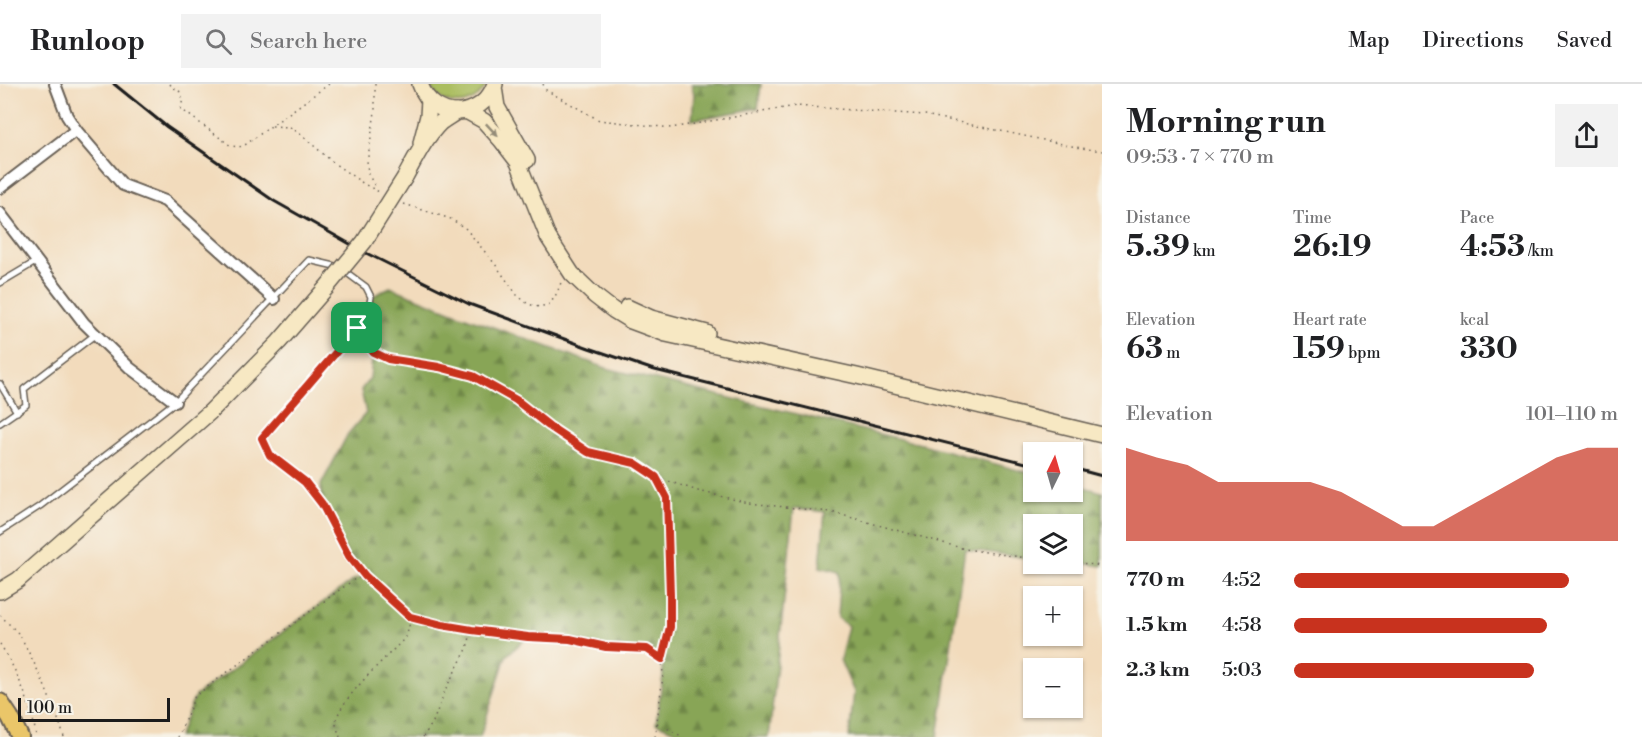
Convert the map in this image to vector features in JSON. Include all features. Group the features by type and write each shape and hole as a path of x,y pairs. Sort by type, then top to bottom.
{"main road":[{"path":"420,84 429,100 442,109 461,112 484,121 513,154 524,173 542,224 559,255 578,280 613,310 643,326 666,334 857,376 1102,435"},
{"path":"0,600 18,580 218,404 271,350 350,260 369,234 417,154 441,123 482,104 495,86"},
{"path":"495,86 497,107 528,161 561,244 580,271 604,294 651,318 857,376"},
{"path":"417,154 426,124 429,100"},
{"path":"0,591 18,580"},
{"path":"0,702 20,737"}],"street":[{"path":"55,84 76,130 123,185 165,201 274,299"},
{"path":"0,188 76,130"},
{"path":"0,213 84,323 130,368 175,402"}],"lane":[{"path":"0,532 40,506 175,402 309,260 339,267 366,287 371,297 368,314 262,438"},
{"path":"0,284 37,261"},
{"path":"0,423 26,405 24,389 96,334"},
{"path":"0,384 17,412"}],"path":[{"path":"170,84 182,95 181,109 231,146 239,147 245,146 329,84"},
{"path":"375,84 375,112 367,163 368,174 377,191"},
{"path":"543,84 546,90 599,120 671,128 796,106 925,115 1102,151"},
{"path":"272,126 290,127 335,164 385,195"},
{"path":"402,203 451,219 466,229 517,295 528,304 539,307 550,304 562,281"},
{"path":"357,328 373,352 388,359 439,367 473,376 516,400 588,452 635,463 656,477 698,491 749,503 831,512 965,549 1023,557"},
{"path":"262,438 270,455 305,482 322,504 349,556 365,576 410,617 472,630 528,637 570,639 606,647 647,649 662,659"},
{"path":"655,737 663,676 662,659 670,627 667,498 656,477"},
{"path":"1083,563 1102,566"},
{"path":"178,737 195,696 346,585 365,576"},
{"path":"0,615 20,636 41,677 64,737"},
{"path":"340,737 336,723 347,698 406,637 410,617"},
{"path":"423,737 433,722 446,688 466,651 472,630"},
{"path":"0,644 13,667 28,704 36,737"},
{"path":"656,723 683,737"}],"green space":[{"path":"429,84 487,84 482,93 474,99 458,104 441,99"},
{"path":"691,84 761,84 758,108 692,120 694,94"},
{"path":"390,287 606,368 925,445 1023,471 1023,502 1083,502 1083,487 1102,492 1102,566 1083,563 1083,514 1023,514 1023,558 965,549 938,737 849,737 854,692 840,660 848,626 837,618 840,572 820,567 825,512 794,508 769,737 689,737 656,723 663,676 662,659 647,649 606,647 570,639 528,637 506,656 480,737 178,737 195,696 355,579 365,576 369,579 349,556 337,535 322,504 321,485 348,434 366,413 361,390 370,378 373,352 357,328 368,314 371,297"}],"railway":[{"path":"114,84 167,127 274,201 366,253 469,304 651,369 1023,462"},
{"path":"1083,471 1102,476"}],"route":[{"path":"357,328 373,352 388,359 439,367 473,376 516,400 588,452 635,463 656,477 667,498 670,627 662,659 647,649 606,647 570,639 528,637 472,630 410,617 365,576 349,556 322,504 305,482 270,455 262,438 357,328"}]}
